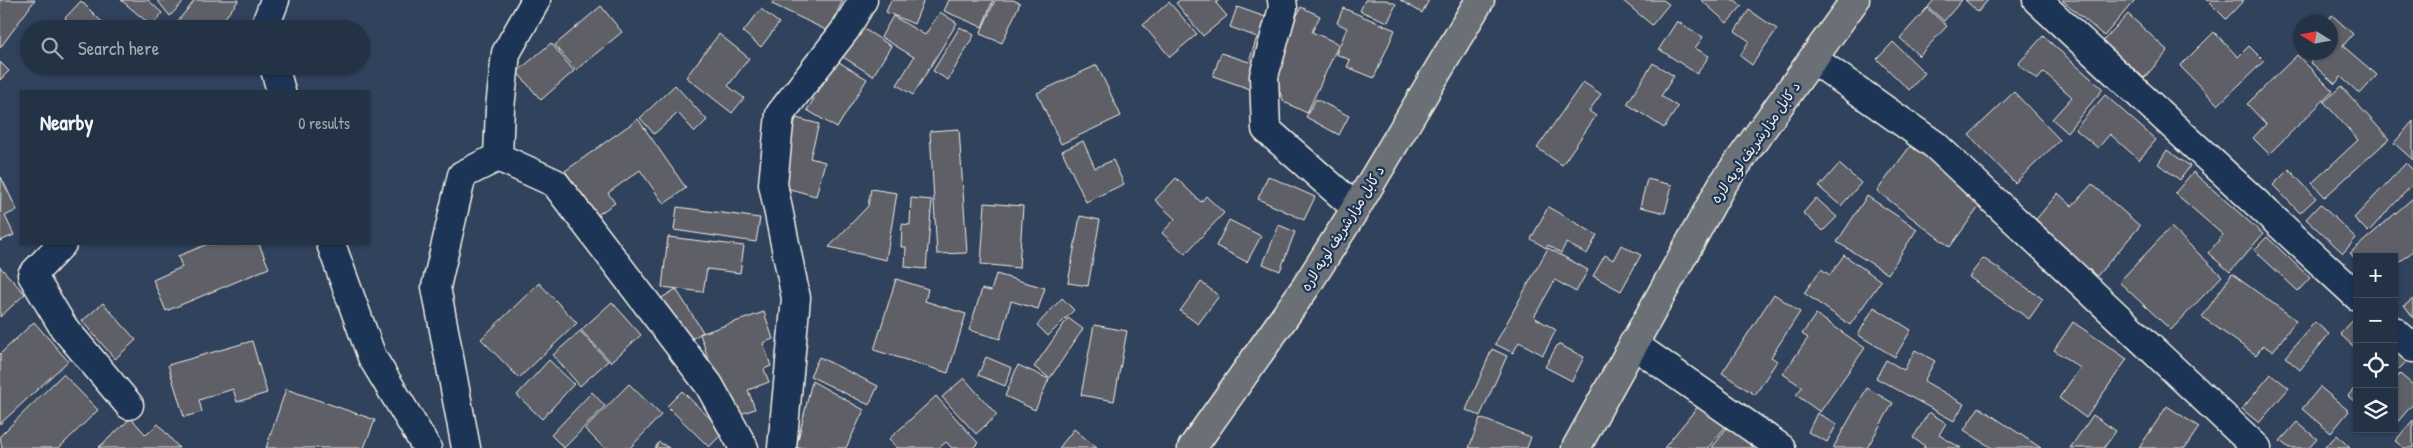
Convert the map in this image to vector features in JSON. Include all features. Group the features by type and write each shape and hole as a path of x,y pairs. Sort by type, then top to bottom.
{"highway":[{"name":"د کابل مزارشریف لویه لاره","path":"1192,448 1305,288 1356,208 1480,0"},
{"name":"د کابل مزارشریف لویه لاره","path":"1576,448 1722,185 1855,0"}],"street":[{"path":"267,20 275,0"},
{"path":"498,157 500,108 506,53 536,0"},
{"path":"782,448 796,298 773,184 780,114 846,29 863,0"},
{"path":"1282,0 1283,8 1264,76 1266,129 1356,208"},
{"path":"2037,0 2353,292"},
{"path":"1813,59 1935,145 2257,448"},
{"path":"466,448 436,287 462,175 498,157"},
{"path":"498,157 555,183 709,385 744,448"},
{"path":"61,245 32,275 64,328 129,405"},
{"path":"331,245 372,357 427,448"},
{"path":"2398,335 2413,348"},
{"path":"1634,344 1781,448"}],"building":[{"path":"0,0 35,0 20,20 0,48"},
{"path":"121,0 148,0 162,13 157,20 145,20"},
{"path":"157,0 185,0 170,16"},
{"path":"195,0 239,0 223,20 179,20"},
{"path":"774,0 843,0 828,31 772,4"},
{"path":"891,0 924,0 914,24 886,12"},
{"path":"949,0 993,0 982,27 944,11"},
{"path":"995,0 1013,0 1020,3 1002,43 980,34"},
{"path":"1180,0 1219,0 1216,3 1227,16 1203,36 1176,3"},
{"path":"1365,0 1386,0 1396,4 1388,22 1360,11"},
{"path":"1400,0 1429,0 1422,13"},
{"path":"1622,0 1663,0 1669,4 1652,25"},
{"path":"1701,0 1735,0 1742,6 1727,23"},
{"path":"1934,0 1962,0 1944,21 1928,7"},
{"path":"1965,0 1988,0 1978,12"},
{"path":"2062,0 2135,0 2104,36"},
{"path":"2207,0 2244,0 2226,19"},
{"path":"81,1 100,20 67,20 65,18"},
{"path":"1169,2 1197,34 1170,57 1143,25"},
{"path":"601,6 622,32 576,70 555,45"},
{"path":"1237,7 1277,21 1253,90 1213,76 1221,53 1249,62 1257,37 1230,27"},
{"path":"1301,7 1320,16 1312,32 1339,44 1307,113 1284,102 1271,71"},
{"path":"1343,8 1395,30 1374,78 1347,67 1350,60 1336,54 1347,28 1337,23"},
{"path":"1927,8 1947,26 1919,56 1900,38"},
{"path":"761,9 779,23 761,47 743,32"},
{"path":"1749,10 1777,29 1752,65 1740,56 1749,41 1735,31"},
{"path":"940,12 957,23 913,95 897,85 914,57 881,37 893,16 925,35"},
{"path":"2128,14 2168,51 2144,78 2103,41"},
{"path":"2338,20 2353,34 2343,46 2377,75 2360,94 2341,77 2335,84 2310,62 2312,60 2338,60"},
{"path":"1677,21 1703,37 1695,48 1709,56 1697,74 1659,49"},
{"path":"861,27 891,46 873,76 843,57"},
{"path":"960,27 974,35 948,80 933,71"},
{"path":"2214,32 2238,57 2249,46 2264,61 2218,105 2180,66"},
{"path":"719,34 749,58 728,86 744,98 732,113 686,77"},
{"path":"2043,36 2103,89 2067,132 2052,119 2072,97 2044,72 2037,80 2018,64"},
{"path":"1893,42 1925,73 1909,90 1877,59"},
{"path":"551,43 574,71 541,100 517,72"},
{"path":"2293,59 2302,60 2333,91 2269,154 2253,138 2266,124 2247,104"},
{"path":"837,61 867,79 837,128 807,110"},
{"path":"0,62 9,71 0,80"},
{"path":"1653,63 1674,76 1661,96 1678,107 1664,128 1627,104"},
{"path":"1097,65 1121,116 1061,144 1037,93"},
{"path":"1583,82 1601,94 1589,111 1596,116 1562,165 1537,148"},
{"path":"675,85 707,120 695,132 678,113 654,134 640,118"},
{"path":"2341,86 2389,139 2325,197 2312,183 2358,140 2324,102"},
{"path":"2014,92 2060,140 2015,183 1969,135"},
{"path":"2105,95 2156,140 2139,160 2110,134 2098,148 2075,129"},
{"path":"1316,99 1349,116 1339,135 1306,117"},
{"path":"796,118 819,124 810,158 825,162 816,196 778,186"},
{"path":"638,119 686,188 664,204 640,170 608,193 615,203 596,216 565,171"},
{"path":"2413,121 2413,160 2394,143"},
{"path":"959,129 967,253 937,254 930,131"},
{"path":"1083,141 1095,168 1113,160 1124,184 1086,202 1062,151"},
{"path":"1911,145 1984,200 1950,247 1877,191"},
{"path":"2167,150 2190,166 2180,180 2158,164"},
{"path":"2406,163 2413,170 2413,184 2368,232 2354,218"},
{"path":"1839,164 1861,183 1841,206 1819,187"},
{"path":"2289,169 2316,198 2300,213 2273,185"},
{"path":"2193,172 2263,234 2230,272 2208,253 2223,235 2175,193"},
{"path":"1268,176 1315,197 1304,220 1258,199"},
{"path":"1,177 17,210 5,216 14,235 0,241"},
{"path":"1176,178 1201,202 1206,196 1224,213 1185,254 1162,233 1175,219 1155,200"},
{"path":"1647,179 1672,185 1665,213 1640,207"},
{"path":"2092,184 2140,226 2096,277 2033,223 2058,193 2072,206"},
{"path":"871,189 897,193 886,260 829,247 868,206"},
{"path":"1867,196 1917,229 1888,274 1837,242"},
{"path":"911,198 932,200 926,269 905,267 906,247 901,247 902,224 910,225"},
{"path":"1816,198 1837,217 1823,231 1803,213"},
{"path":"2413,198 2413,251 2398,264 2398,253 2353,253 2353,256 2350,253"},
{"path":"985,203 1023,206 1019,268 981,264"},
{"path":"2320,204 2356,238 2343,253 2306,219"},
{"path":"677,207 760,218 756,242 674,230"},
{"path":"1548,207 1597,235 1587,254 1566,243 1561,253 1548,245 1546,248 1531,239"},
{"path":"1080,216 1100,220 1088,286 1068,283"},
{"path":"1229,220 1261,236 1247,262 1216,246"},
{"path":"1279,225 1295,232 1280,271 1263,264"},
{"path":"2171,227 2222,276 2171,330 2119,282"},
{"path":"668,237 744,246 740,273 707,269 703,292 662,287"},
{"path":"2267,237 2310,278 2298,291 2254,250"},
{"path":"206,245 259,245 269,268 166,311 153,280 182,267 178,256"},
{"path":"1621,245 1641,255 1621,291 1593,276 1605,255 1613,260"},
{"path":"1548,248 1588,270 1576,292 1555,280 1534,317 1556,330 1543,355 1519,342 1513,353 1495,344"},
{"path":"1844,255 1881,281 1850,325 1804,293 1821,269 1830,275"},
{"path":"1983,258 2043,299 2029,319 1969,277"},
{"path":"0,267 25,294 0,317"},
{"path":"996,274 1045,288 1038,309 1011,301 1000,339 969,330 982,289 991,291"},
{"path":"2232,274 2296,320 2273,352 2263,345 2256,355 2202,317"},
{"path":"896,279 928,289 925,301 966,314 948,373 874,350"},
{"path":"1201,282 1219,296 1198,324 1180,311"},
{"path":"539,283 577,323 519,378 481,339"},
{"path":"676,289 703,332 682,345 655,302"},
{"path":"1774,294 1800,312 1771,357 1777,361 1755,395 1722,373"},
{"path":"1062,298 1074,310 1048,336 1037,325"},
{"path":"2413,299 2413,318 2404,306"},
{"path":"612,302 641,335 611,362 581,330"},
{"path":"103,303 136,340 115,359 82,321"},
{"path":"1874,307 1911,330 1895,357 1858,335"},
{"path":"764,312 773,339 763,343 771,366 764,369 769,382 748,390 755,409 729,418 700,334"},
{"path":"1816,314 1865,348 1820,412 1796,395 1802,387 1783,374 1808,338 1802,334"},
{"path":"1068,318 1083,329 1050,378 1034,367"},
{"path":"2353,320 2353,346 2340,334"},
{"path":"34,322 68,361 0,424 0,354"},
{"path":"2073,322 2127,359 2086,418 2059,398 2080,368 2054,350"},
{"path":"2315,322 2329,334 2300,370 2285,357"},
{"path":"1094,325 1127,331 1114,401 1081,395"},
{"path":"580,331 608,361 580,386 553,355"},
{"path":"252,341 267,393 237,402 233,389 199,400 202,412 184,417 168,365"},
{"path":"1558,344 1584,357 1572,381 1545,367"},
{"path":"1492,349 1507,356 1480,416 1466,410"},
{"path":"1915,350 1935,361 1924,381 1964,404 1954,421 1876,378 1886,360 1904,370"},
{"path":"2398,352 2407,361 2398,370"},
{"path":"819,357 878,386 869,405 810,376"},
{"path":"986,357 1012,368 1005,386 978,375"},
{"path":"549,360 574,384 542,419 517,395"},
{"path":"1018,365 1049,379 1035,410 1005,396"},
{"path":"63,374 98,410 59,448 2,448 0,436"},
{"path":"2271,374 2289,388 2259,423 2242,409"},
{"path":"2400,374 2413,385 2413,404 2398,421 2398,388 2398,376"},
{"path":"964,378 997,415 976,434 942,397"},
{"path":"812,381 864,410 846,448 796,448"},
{"path":"629,384 661,415 630,448 604,448 585,429"},
{"path":"2320,387 2349,411 2331,433 2302,409"},
{"path":"1867,388 1893,403 1867,448 1833,448"},
{"path":"286,389 375,420 364,448 266,448"},
{"path":"2353,390 2353,400 2348,396"},
{"path":"682,391 724,432 709,447 667,406"},
{"path":"592,392 605,406 564,448 551,435"},
{"path":"936,396 978,443 973,448 952,448 946,442 939,448 897,448 889,439"},
{"path":"1700,404 1726,426 1708,448 1664,448"},
{"path":"2167,406 2199,427 2185,448 2139,448"},
{"path":"1979,407 2041,448 1992,448 1964,430"},
{"path":"1929,412 1946,423 1939,435 1961,448 1923,448 1925,446 1913,438"},
{"path":"1817,413 1837,424 1827,442 1808,432"},
{"path":"2093,415 2116,431 2104,448 2070,448"},
{"path":"131,418 146,435 158,424 179,448 98,448"},
{"path":"1480,418 1531,437 1527,448 1469,448"},
{"path":"2413,420 2413,448 2404,448 2395,441"},
{"path":"1731,422 1766,448 1712,448"},
{"path":"2297,422 2317,439 2309,448 2289,448 2280,441"},
{"path":"1074,429 1097,448 1059,448"},
{"path":"2337,435 2350,448 2324,448"},
{"path":"659,442 669,448 655,448"}]}
